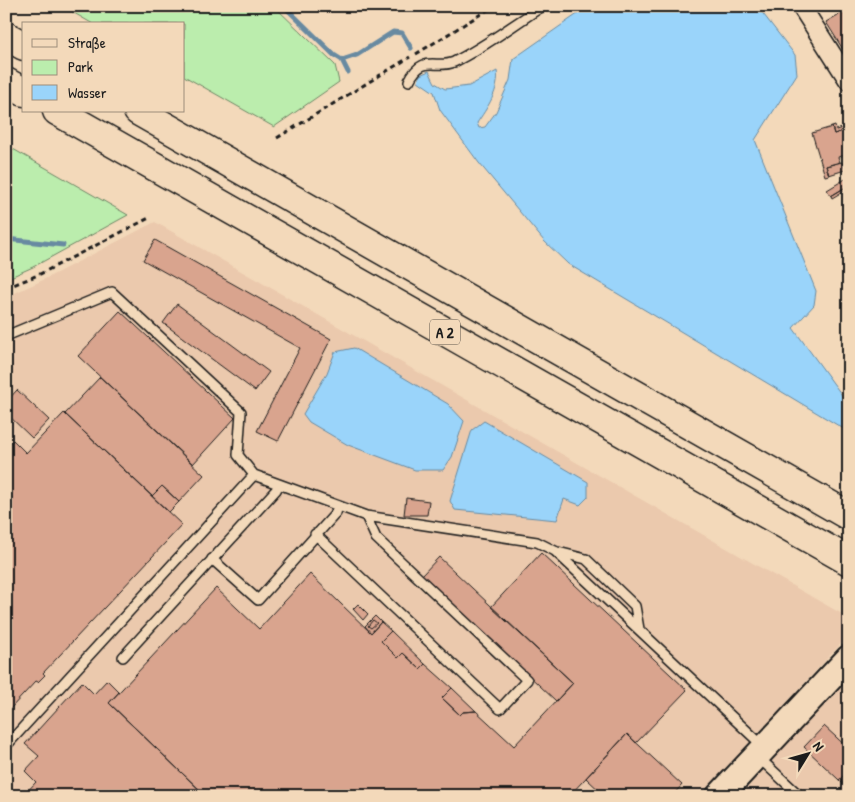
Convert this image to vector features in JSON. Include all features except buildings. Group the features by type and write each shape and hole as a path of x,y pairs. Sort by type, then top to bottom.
{"highway":[{"path":"6,36 22,45"},
{"path":"6,82 22,91"},
{"name":"A 2","path":"59,112 841,557"},
{"name":"A 2","path":"140,112 849,516"}],"main road":[{"path":"719,796 849,658"}],"street":[{"path":"802,6 849,81"}],"lane":[{"path":"409,81 414,71 430,62 452,63 543,6"},
{"path":"6,336 112,292 241,412 238,455 254,475 366,516 537,542 555,552 639,629 761,752 800,796"},
{"path":"6,746 254,475"},
{"path":"123,657 279,484"},
{"path":"212,559 258,600 315,534 336,513 338,506"},
{"path":"315,534 500,709 527,680 376,538 366,516"},
{"path":"555,552 586,559 635,606 639,629"}],"path":[{"path":"277,138 494,6"},
{"path":"6,288 149,218"}],"shaded area":[{"path":"155,222 849,618 849,635 700,796 6,796 6,297"},
{"path":"849,677 849,796 737,796"}],"green space":[{"path":"62,6 274,6 335,65 339,82 274,127 185,77 185,22 90,22"},
{"path":"6,145 128,215 33,267 6,279"}],"water":[{"path":"589,6 757,6 795,55 797,74 755,140 816,291 814,305 793,328 849,405 849,432 568,264 544,241 479,163 440,110 434,92 418,81 420,75 429,71 435,83 445,89 469,86 497,71 495,92 477,123 479,128 485,127 496,112 510,80 513,59"},
{"path":"354,348 448,404 464,421 452,457 443,470 415,470 348,445 309,422 303,414 327,373 335,352"},
{"path":"484,421 588,482 588,497 580,505 564,499 557,520 455,510 450,501 472,430"}],"waterway":[{"path":"284,6 334,55 342,60 357,55 393,32 402,33 411,48"},
{"path":"342,60 348,72"},
{"path":"6,239 63,245"}]}
